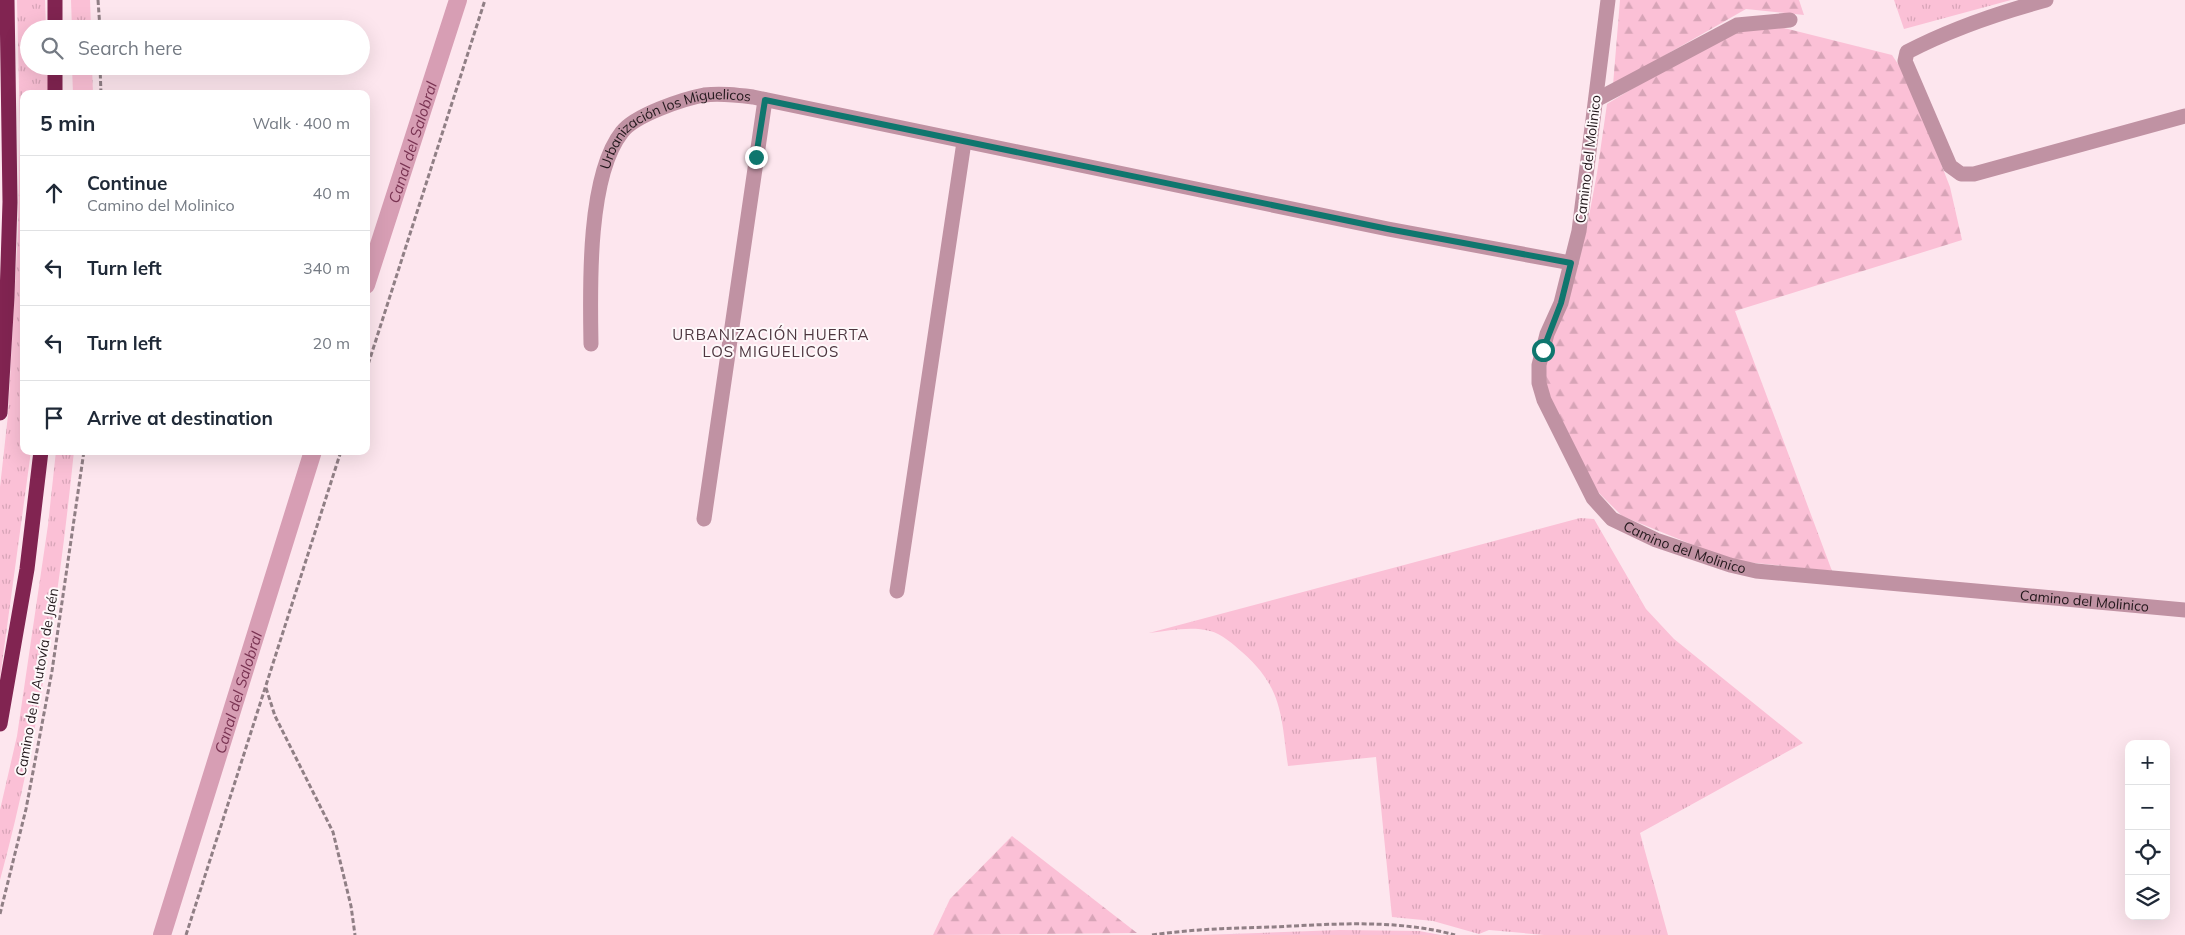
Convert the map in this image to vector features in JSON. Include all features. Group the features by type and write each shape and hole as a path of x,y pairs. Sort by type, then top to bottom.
{"highway":[{"path":"0,413 8,297 10,202 7,0"},
{"path":"54,0 55,20"},
{"path":"55,75 55,90"},
{"path":"0,724 27,569 41,455"}],"street":[{"name":"Camino del Molinico","path":"1608,0 1579,231 1561,303 1547,334 1538,365 1539,383 1544,400 1593,498 1612,519 1656,540 1730,565 1756,571 2185,610"},
{"path":"2046,0 2002,12 1928,41 1907,52 1905,61 1950,166 1961,174 1974,174 2185,116"},
{"path":"1596,100 1737,25 1790,20"},
{"name":"Urbanización los Miguelicos","path":"591,344 590,277 595,218 605,168 622,132 651,114 704,95 727,94 765,100 1388,229 1571,263"},
{"path":"704,518 765,100"},
{"path":"896,591 964,142"}],"path":[{"path":"98,0 99,20"},
{"path":"370,358 484,0"},
{"path":"100,75 101,90"},
{"name":"Camino de la Autovía de Jaén","path":"0,914 26,809 52,671 83,455"},
{"path":"186,935 340,455"},
{"path":"265,687 275,716 333,832 351,906 355,935"},
{"path":"1152,935 1206,930 1337,924 1428,928 1455,935"}],"green space":[{"path":"17,0 45,0 46,20 20,20 20,75 48,75 48,90 20,90 20,132"},
{"path":"71,0 90,0 91,20 72,20"},
{"path":"1620,0 1799,0 1804,15 1746,9 1613,85"},
{"path":"1894,0 2011,0 1904,29"},
{"path":"1780,27 1892,55 1902,70 1921,112 1950,187 1962,240 1735,311 1832,571 1745,562 1713,553 1622,516 1597,491 1552,401 1545,382 1543,362 1587,227 1607,104 1699,48 1747,29"},
{"path":"72,75 92,75 93,90 73,90"},
{"path":"20,132 20,455 30,455 0,678 0,487 8,415 18,231"},
{"path":"56,455 74,455 46,667 25,774 0,880 0,810 17,736 48,525"},
{"path":"1580,518 1594,519 1646,609 1674,639 1803,743 1640,833 1668,935 1544,935 1489,930 1479,934 1433,921 1392,917 1376,757 1288,766 1281,717 1273,691 1266,678 1242,652 1223,637 1210,631 1187,629 1149,633"},
{"path":"1012,836 1137,933 933,935 950,899"},
{"path":"1340,930 1419,931 1441,935 1202,935"}],"waterway":[{"name":"Canal del Salobral","path":"370,273 458,0"},
{"name":"Canal del Salobral","path":"162,935 312,455"}],"district":[{"name":"URBANIZACIÓN HUERTA LOS MIGUELICOS","path":"771,342"}],"route":[{"path":"756,157 765,100 1076,166 1388,229 1571,263 1561,303 1547,334 1543,350"}]}
